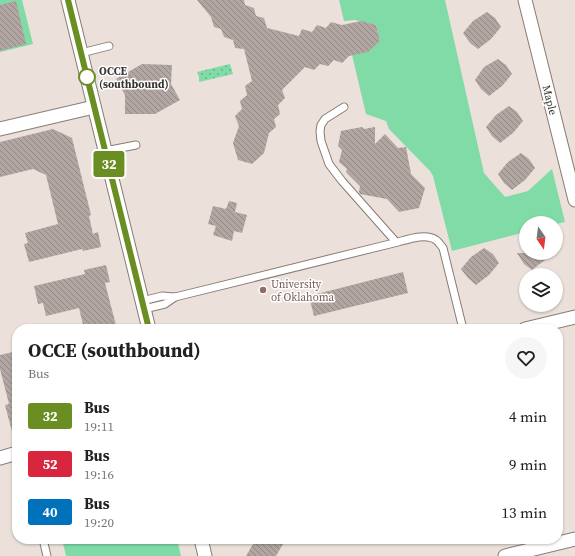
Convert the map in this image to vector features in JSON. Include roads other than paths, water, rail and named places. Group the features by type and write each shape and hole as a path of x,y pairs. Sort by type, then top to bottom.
{"street":[{"path":"68,0 148,324"},
{"name":"Maple","path":"525,0 575,200"},
{"path":"0,129 94,107"},
{"path":"546,324 575,317"},
{"path":"0,458 12,455"},
{"path":"563,542 575,539"},
{"path":"202,544 205,556"},
{"path":"505,556 554,544"}],"lane":[{"path":"81,53 109,46"},
{"path":"344,107 325,119 321,125 321,141 329,164 342,181 396,242"},
{"path":"105,151 136,145"},
{"path":"143,305 165,304 175,297 396,242 419,237 429,237 437,241 443,248 462,324"},
{"path":"44,544 47,556"}],"place":[{"name":"OCCE (southbound)","path":"87,77"},
{"name":"University of Oklahoma","path":"263,290"}]}
